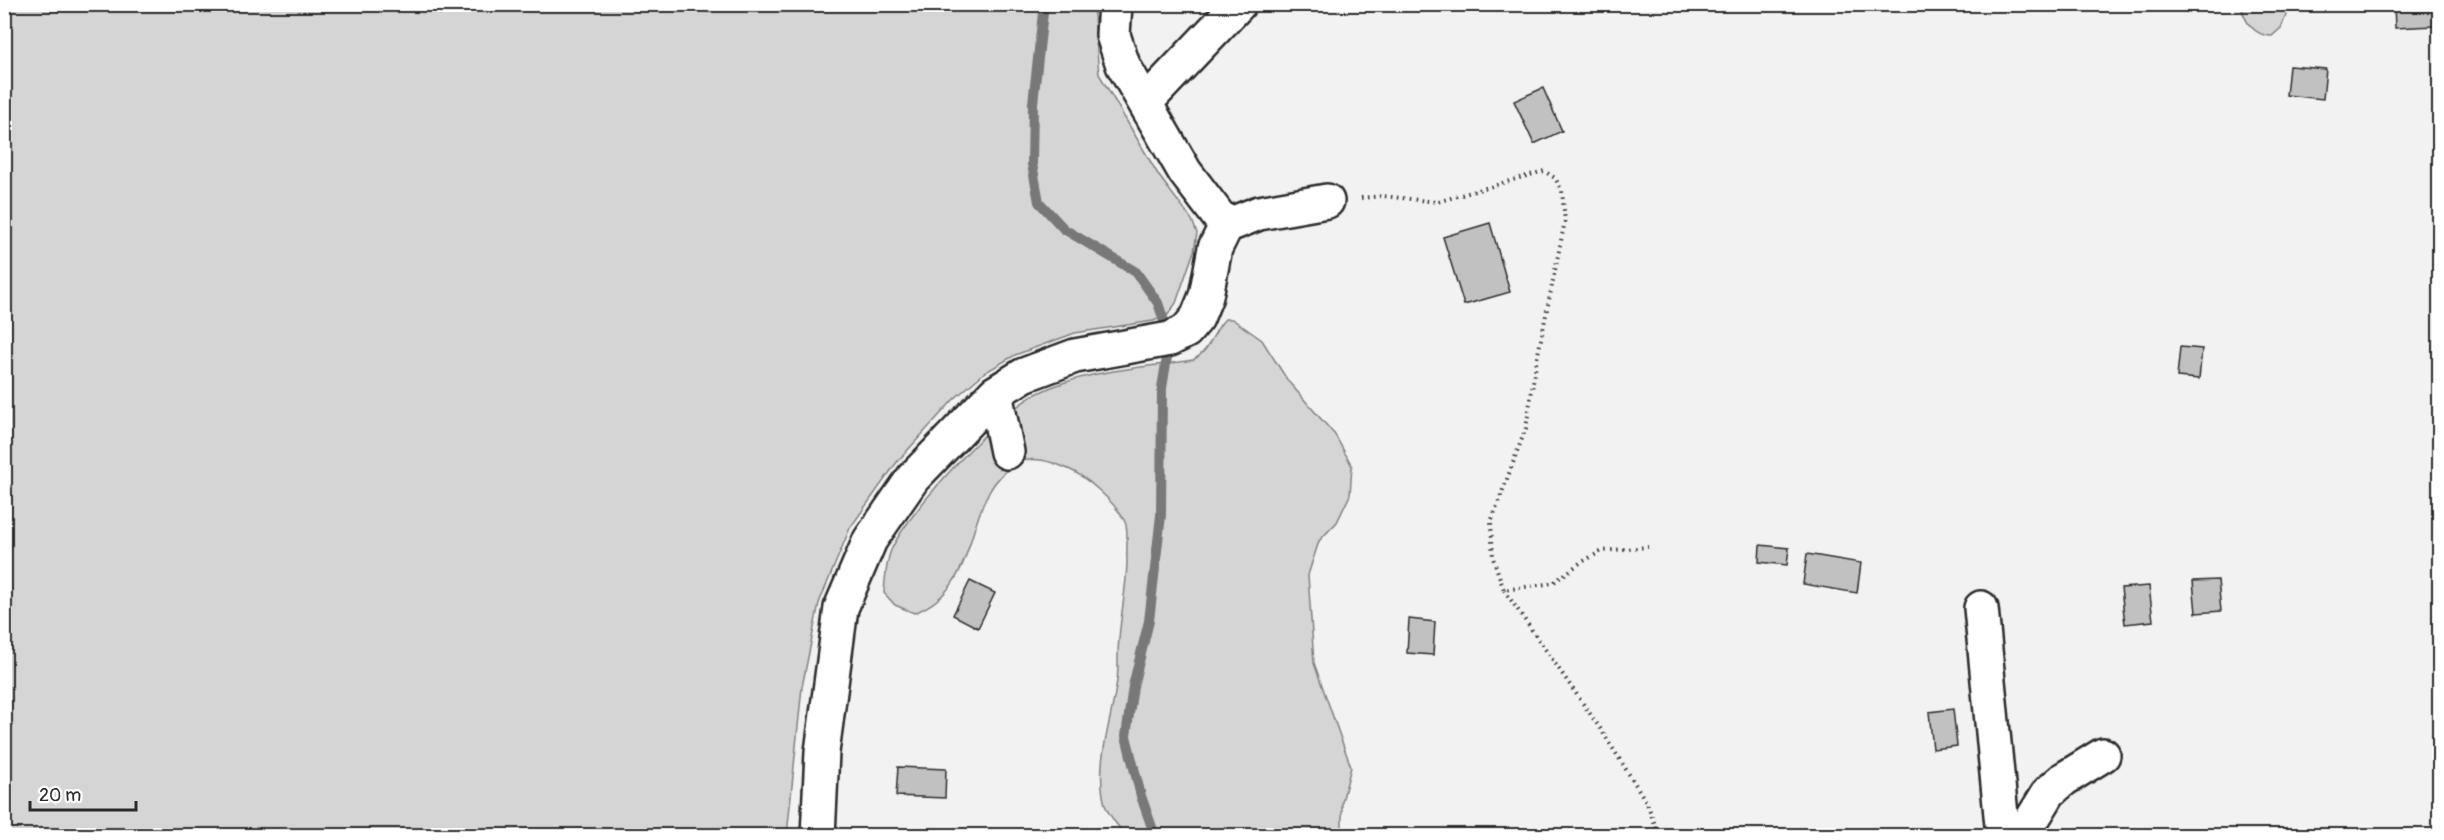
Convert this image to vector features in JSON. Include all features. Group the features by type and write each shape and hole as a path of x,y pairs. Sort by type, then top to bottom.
{"lane":[{"path":"1115,4 1113,35 1124,65 1185,172 1226,226"},
{"path":"1144,103 1239,4"},
{"path":"818,836 822,752 841,608 870,540 913,478 994,393 1023,375 1075,356 1170,339 1186,331 1197,318 1206,296 1215,248 1226,226 1259,213 1327,201"},
{"path":"994,393 1007,452"},
{"path":"1981,608 2002,836"},
{"path":"2022,836 2049,792 2064,779 2103,755"}],"path":[{"path":"1327,201 1383,196 1437,202 1544,171 1556,178 1563,191 1565,221 1536,364 1526,428 1491,522 1493,558 1504,590 1551,654 1613,749 1647,803 1659,836"},
{"path":"1504,590 1553,583 1580,563 1602,551 1648,547"}],"shaded area":[{"path":"5,4 1093,5 1099,74 1159,176 1192,220 1197,233 1194,251 1176,303 1167,316 1153,321 1075,333 1015,355 984,373 954,399 897,462 850,528 819,603 802,687 787,835 5,835"},
{"path":"2241,4 2290,5 2281,28 2272,36 2260,33 2251,26"},
{"path":"1225,319 1232,319 1262,340 1288,381 1335,435 1352,466 1350,495 1337,522 1319,541 1308,575 1314,663 1351,767 1342,802 1342,835 1125,835 1114,821 1105,805 1102,773 1105,742 1118,675 1118,644 1127,568 1127,530 1121,515 1107,498 1091,483 1074,472 1042,460 1018,463 999,477 987,496 964,562 953,582 937,600 914,613 895,605 884,593 888,558 902,531 957,463 1001,420 1038,393 1075,379 1193,360 1208,346"}],"building":[{"path":"2394,4 2433,4 2434,26 2395,28"},
{"path":"2289,66 2326,69 2323,99 2286,95"},
{"path":"1543,88 1562,131 1534,144 1514,101"},
{"path":"1490,223 1510,292 1464,305 1443,237"},
{"path":"2180,347 2202,349 2199,379 2177,377"},
{"path":"1760,545 1789,548 1787,565 1759,562"},
{"path":"1807,554 1861,563 1857,593 1803,584"},
{"path":"2218,580 2221,611 2196,613 2193,581"},
{"path":"970,581 995,593 978,628 953,615"},
{"path":"2149,586 2153,621 2125,624 2121,588"},
{"path":"1409,619 1435,622 1433,655 1407,653"},
{"path":"1953,709 1957,746 1933,749 1929,712"},
{"path":"898,767 946,769 945,798 896,796"}],"waterway":[{"path":"1044,4 1033,103 1032,164 1039,202 1064,229 1136,272 1158,303 1170,339 1162,388 1161,515 1149,621 1133,686 1126,736 1141,796 1155,836"}]}
